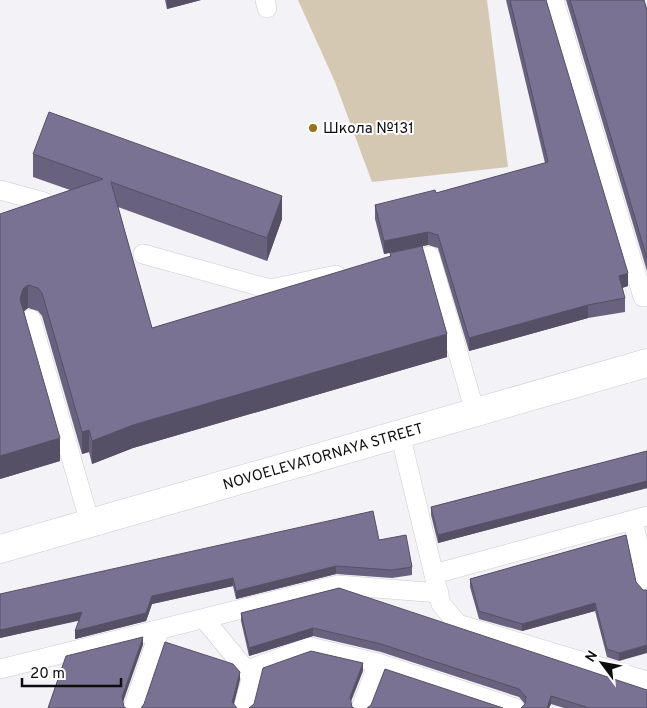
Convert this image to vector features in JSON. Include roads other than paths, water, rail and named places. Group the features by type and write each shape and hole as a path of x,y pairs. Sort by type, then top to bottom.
{"street":[{"name":"NOVOELEVATORNAYA STREET","path":"0,549 647,363"}],"lane":[{"path":"554,0 643,297 647,296"},
{"path":"0,190 44,202"},
{"path":"143,254 270,288 355,271"},
{"path":"383,266 430,256 475,412"},
{"path":"31,319 90,523"},
{"path":"400,434 441,604 458,624 647,681"},
{"path":"434,574 640,518 647,587"},
{"path":"0,668 338,585 439,592"},
{"path":"204,618 252,677 243,708"},
{"path":"133,708 160,629"},
{"path":"247,670 310,647 378,663 464,700 515,708"},
{"path":"361,708 378,663"}],"place":[{"name":"Школа №131","path":"313,128"}]}
